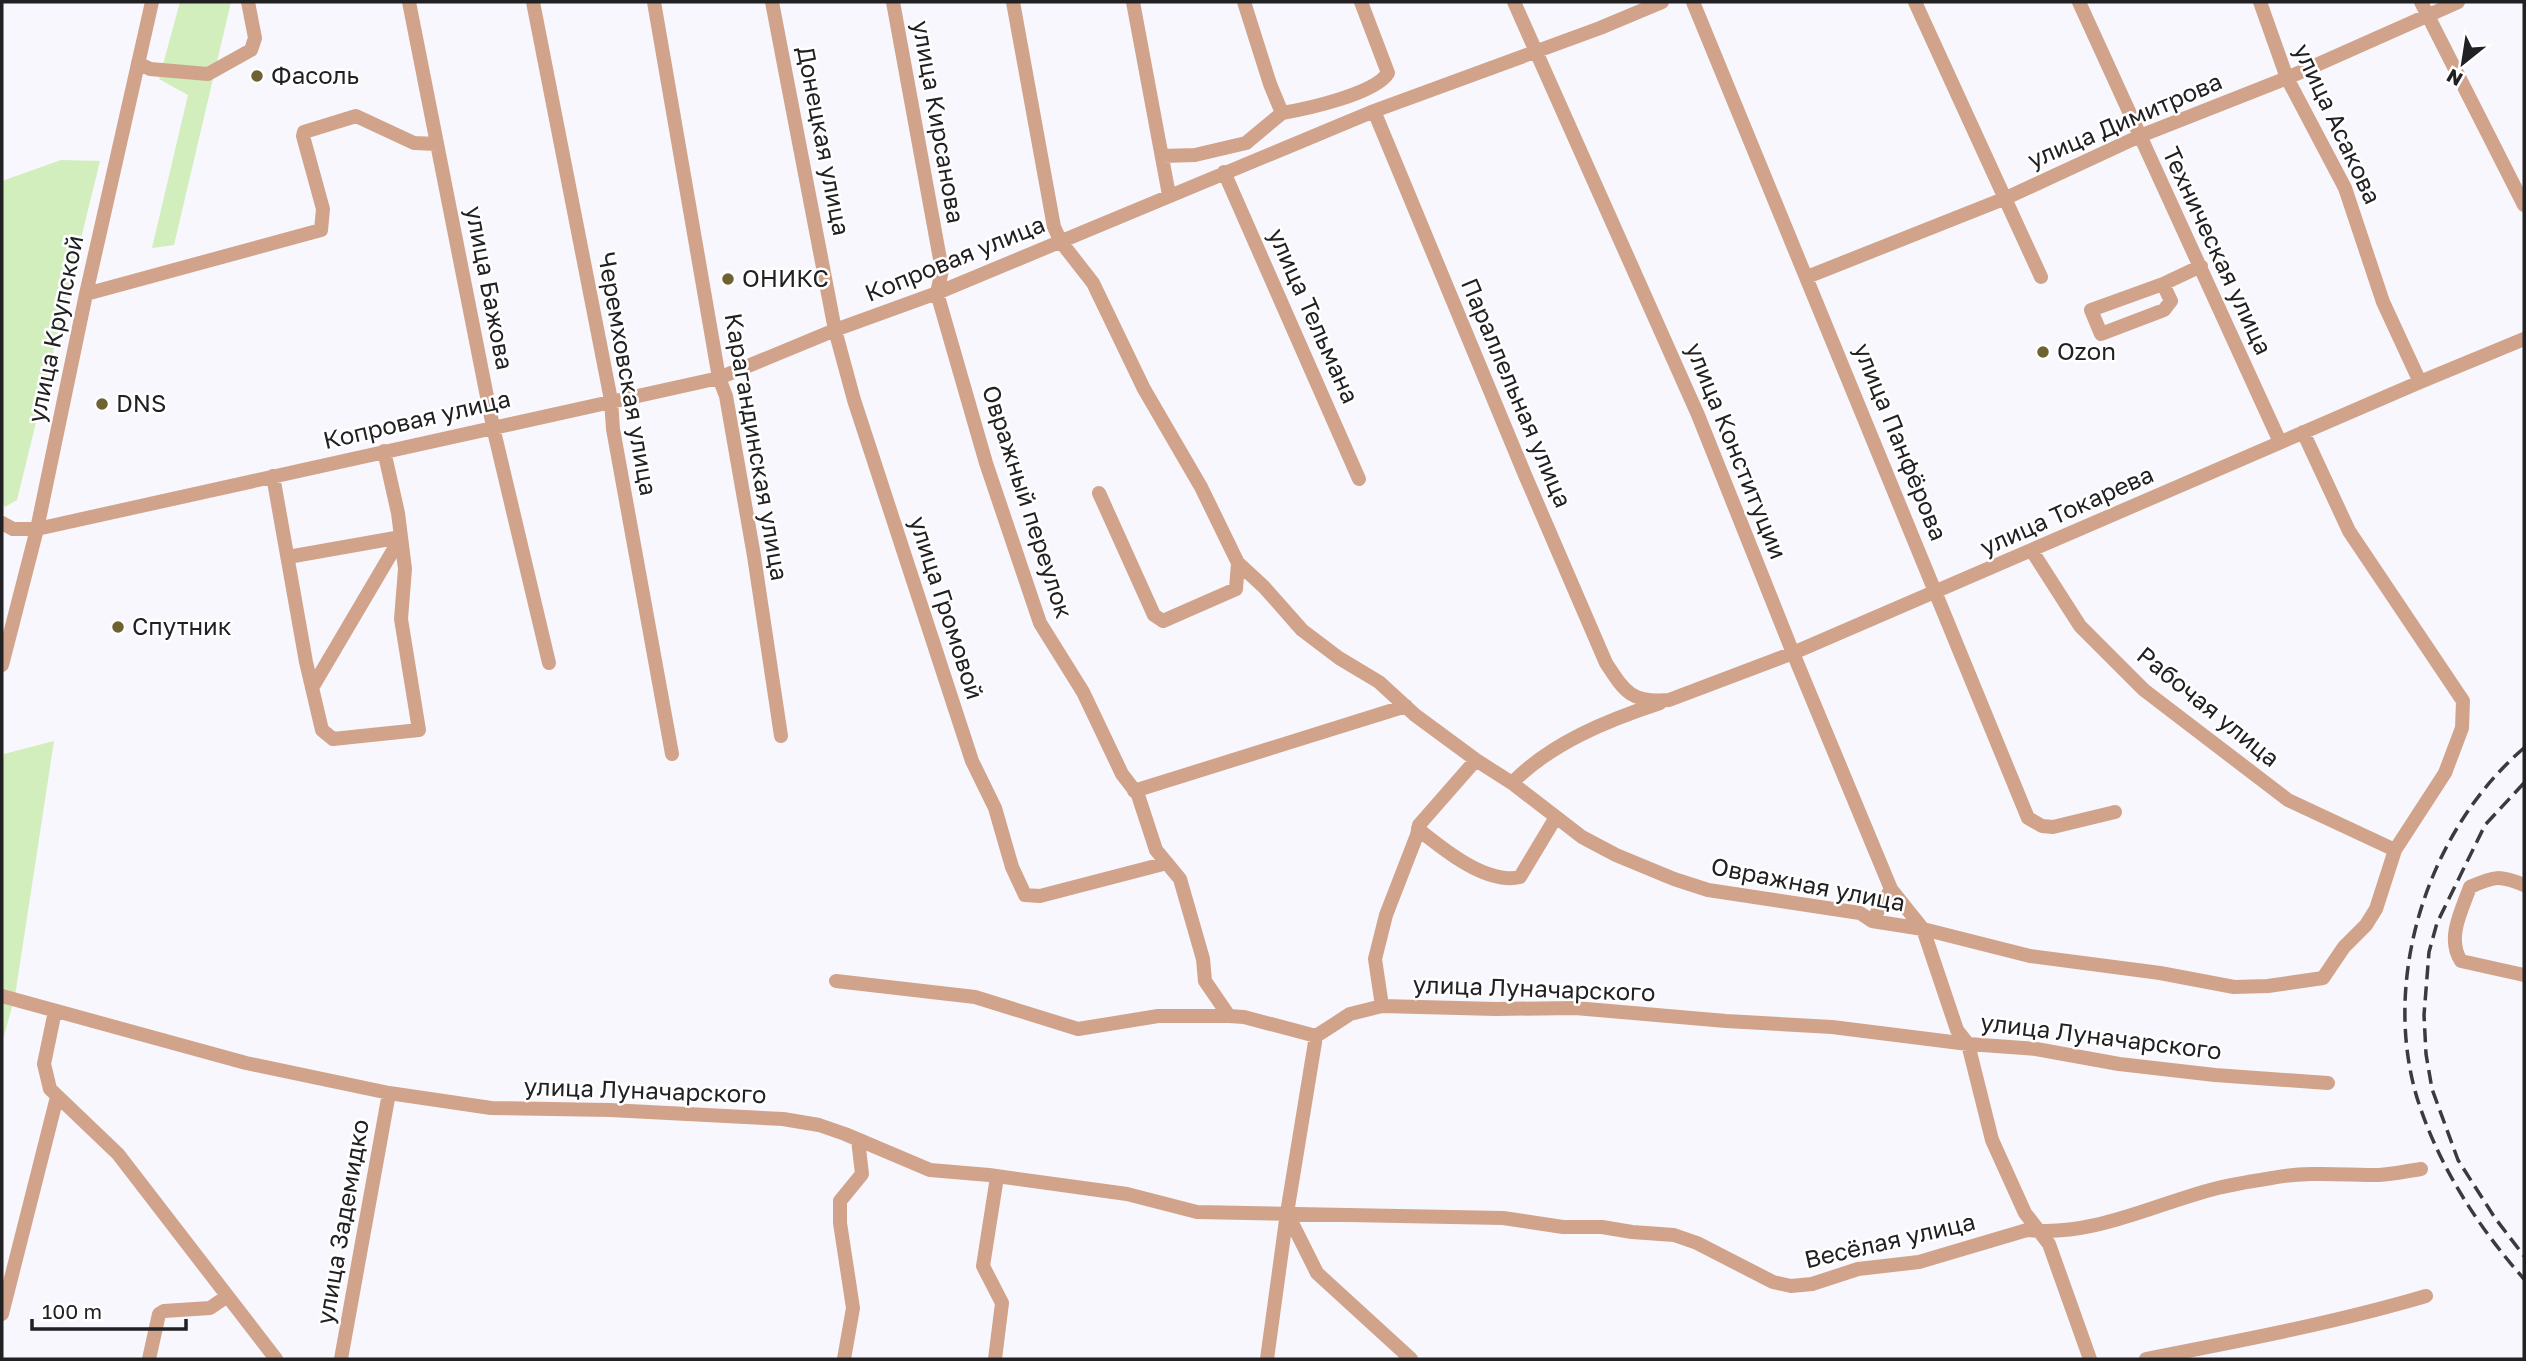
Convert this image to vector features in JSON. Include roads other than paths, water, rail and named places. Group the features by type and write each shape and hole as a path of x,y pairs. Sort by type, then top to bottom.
{"street":[{"name":"улица Крупской","path":"2,666 37,529 86,294 152,2"},
{"path":"138,63 150,69 208,74 251,50 255,38 248,2"},
{"name":"улица Бажова","path":"409,2 493,427 550,663"},
{"name":"Черемховская улица","path":"533,2 611,400 613,429 672,754"},
{"name":"Карагандинская улица","path":"654,2 719,378 726,396 752,543 781,736"},
{"name":"Донецкая улица","path":"772,2 835,330"},
{"name":"улица Кирсанова","path":"892,2 942,270 937,293"},
{"path":"1013,2 1055,228 1061,242 1093,283 1144,389 1201,488 1238,563 1236,589 1163,621 1154,615 1099,493"},
{"path":"1133,2 1169,195"},
{"path":"1244,2 1282,113"},
{"path":"1162,156 1195,155 1246,143 1282,113 1319,106 1369,88 1384,79 1388,73 1361,2"},
{"name":"улица Конституции","path":"1514,2 1698,415 1891,889 1923,929"},
{"name":"Копровая улица","path":"37,529 719,378 835,330 937,293 1374,111 1600,28 1662,2"},
{"name":"улица Панфёрова","path":"1693,2 2028,818 2042,826 2053,827 2115,812"},
{"path":"1915,2 2041,276"},
{"name":"Техническая улица","path":"2079,2 2280,442"},
{"name":"улица Асакова","path":"2260,2 2287,78 2345,188 2383,302 2420,382"},
{"name":"улица Димитрова","path":"1807,277 2006,198 2140,136 2287,78 2424,8 2458,2"},
{"path":"2424,8 2524,205"},
{"name":"Параллельная улица","path":"1374,111 1606,663 1624,690"},
{"path":"86,294 321,230 323,209 304,132 356,116 414,143 437,144"},
{"name":"улица Тельмана","path":"1224,172 1359,479"},
{"path":"2164,284 2171,301 2164,310 2101,334 2091,310 2164,284 2201,266"},
{"name":"Овражный переулок","path":"937,293 986,463 1040,623 1083,692 1122,774 1136,793 1156,850 1180,880 1203,959 1205,981 1229,1016"},
{"name":"улица Громовой","path":"835,330 859,413 972,761 995,808 1012,867 1025,895 1040,896 1167,863"},
{"name":"улица Токарева","path":"1624,690 1634,697 1669,700 1793,653 2524,339"},
{"path":"2303,432 2348,531 2463,701 2462,728 2445,773 2395,850"},
{"path":"273,476 322,730 333,739 419,730 401,619 405,569 398,513 384,451"},
{"path":"2,523 13,529 37,529"},
{"path":"288,557 401,537"},
{"path":"312,688 401,537"},
{"name":"Рабочая улица","path":"2032,551 2080,626 2144,690 2288,800 2395,850"},
{"name":"Овражная улица","path":"1238,563 1264,587 1302,630 1339,658 1379,682 1476,760 1512,783 1581,837 1674,879 1708,890 1860,913 1872,920 1923,929 2030,956 2160,972 2234,986 2268,986 2323,978 2344,947 2366,925 2376,909 2395,850"},
{"path":"1512,783 1538,758 1566,743 1636,711 1669,700"},
{"path":"1136,793 1406,706"},
{"path":"1382,1006 1375,959 1386,915 1419,825 1476,760"},
{"path":"1418,830 1454,858 1507,880 1520,877 1556,817"},
{"path":"2524,885 2504,877 2493,877 2470,887 2455,930 2454,951 2461,961 2524,975"},
{"path":"1872,920 1891,889"},
{"path":"1923,929 1957,1030 1968,1044 1992,1140 2025,1213 2049,1244 2091,1359"},
{"path":"836,981 975,997 1078,1028 1158,1016 1229,1016 1244,1017 1316,1036 1287,1213 1267,1359"},
{"name":"улица Луначарского","path":"2,996 246,1063 389,1093 491,1108 610,1110 783,1119 819,1125 930,1170 1127,1194 1197,1212 1233,1215 1287,1213"},
{"name":"улица Луначарского","path":"1316,1036 1350,1014 1382,1006 1575,1008 1832,1027 1968,1044 2036,1049 2119,1064 2215,1075 2328,1083"},
{"path":"55,1011 44,1064 50,1089 118,1154 276,1359"},
{"name":"улица Задемидко","path":"341,1359 389,1093"},
{"path":"2,1314 57,1097"},
{"path":"844,1359 853,1308 840,1223 840,1201 862,1174 858,1140"},
{"name":"Весёлая улица","path":"1287,1213 1503,1218 1563,1227 1602,1227 1674,1235 1698,1243 1773,1282 1791,1286 1812,1284 1858,1269 1919,1262 2027,1230 2081,1228 2129,1217 2214,1189 2275,1177 2312,1174 2382,1175 2421,1169"},
{"path":"995,1359 1002,1303 983,1266 998,1177"},
{"path":"1287,1213 1317,1273 1397,1353 1411,1359"},
{"path":"2146,1359 2390,1307 2426,1296"},
{"path":"149,1359 159,1314 164,1311 210,1308 226,1297"}],"railway":[{"path":"2524,748 2490,782 2461,822 2437,866 2420,912 2409,961 2405,1011 2408,1060 2420,1107 2439,1154 2477,1219 2524,1279"},
{"path":"2524,783 2485,825 2437,923 2429,952 2424,1015 2426,1054 2432,1089 2458,1160 2495,1218 2524,1256"}],"place":[{"name":"Фасоль","path":"257,76"},
{"name":"ОНИКС","path":"728,279"},
{"name":"Ozon","path":"2043,352"},
{"name":"DNS","path":"102,404"},
{"name":"Спутник","path":"118,627"}]}
